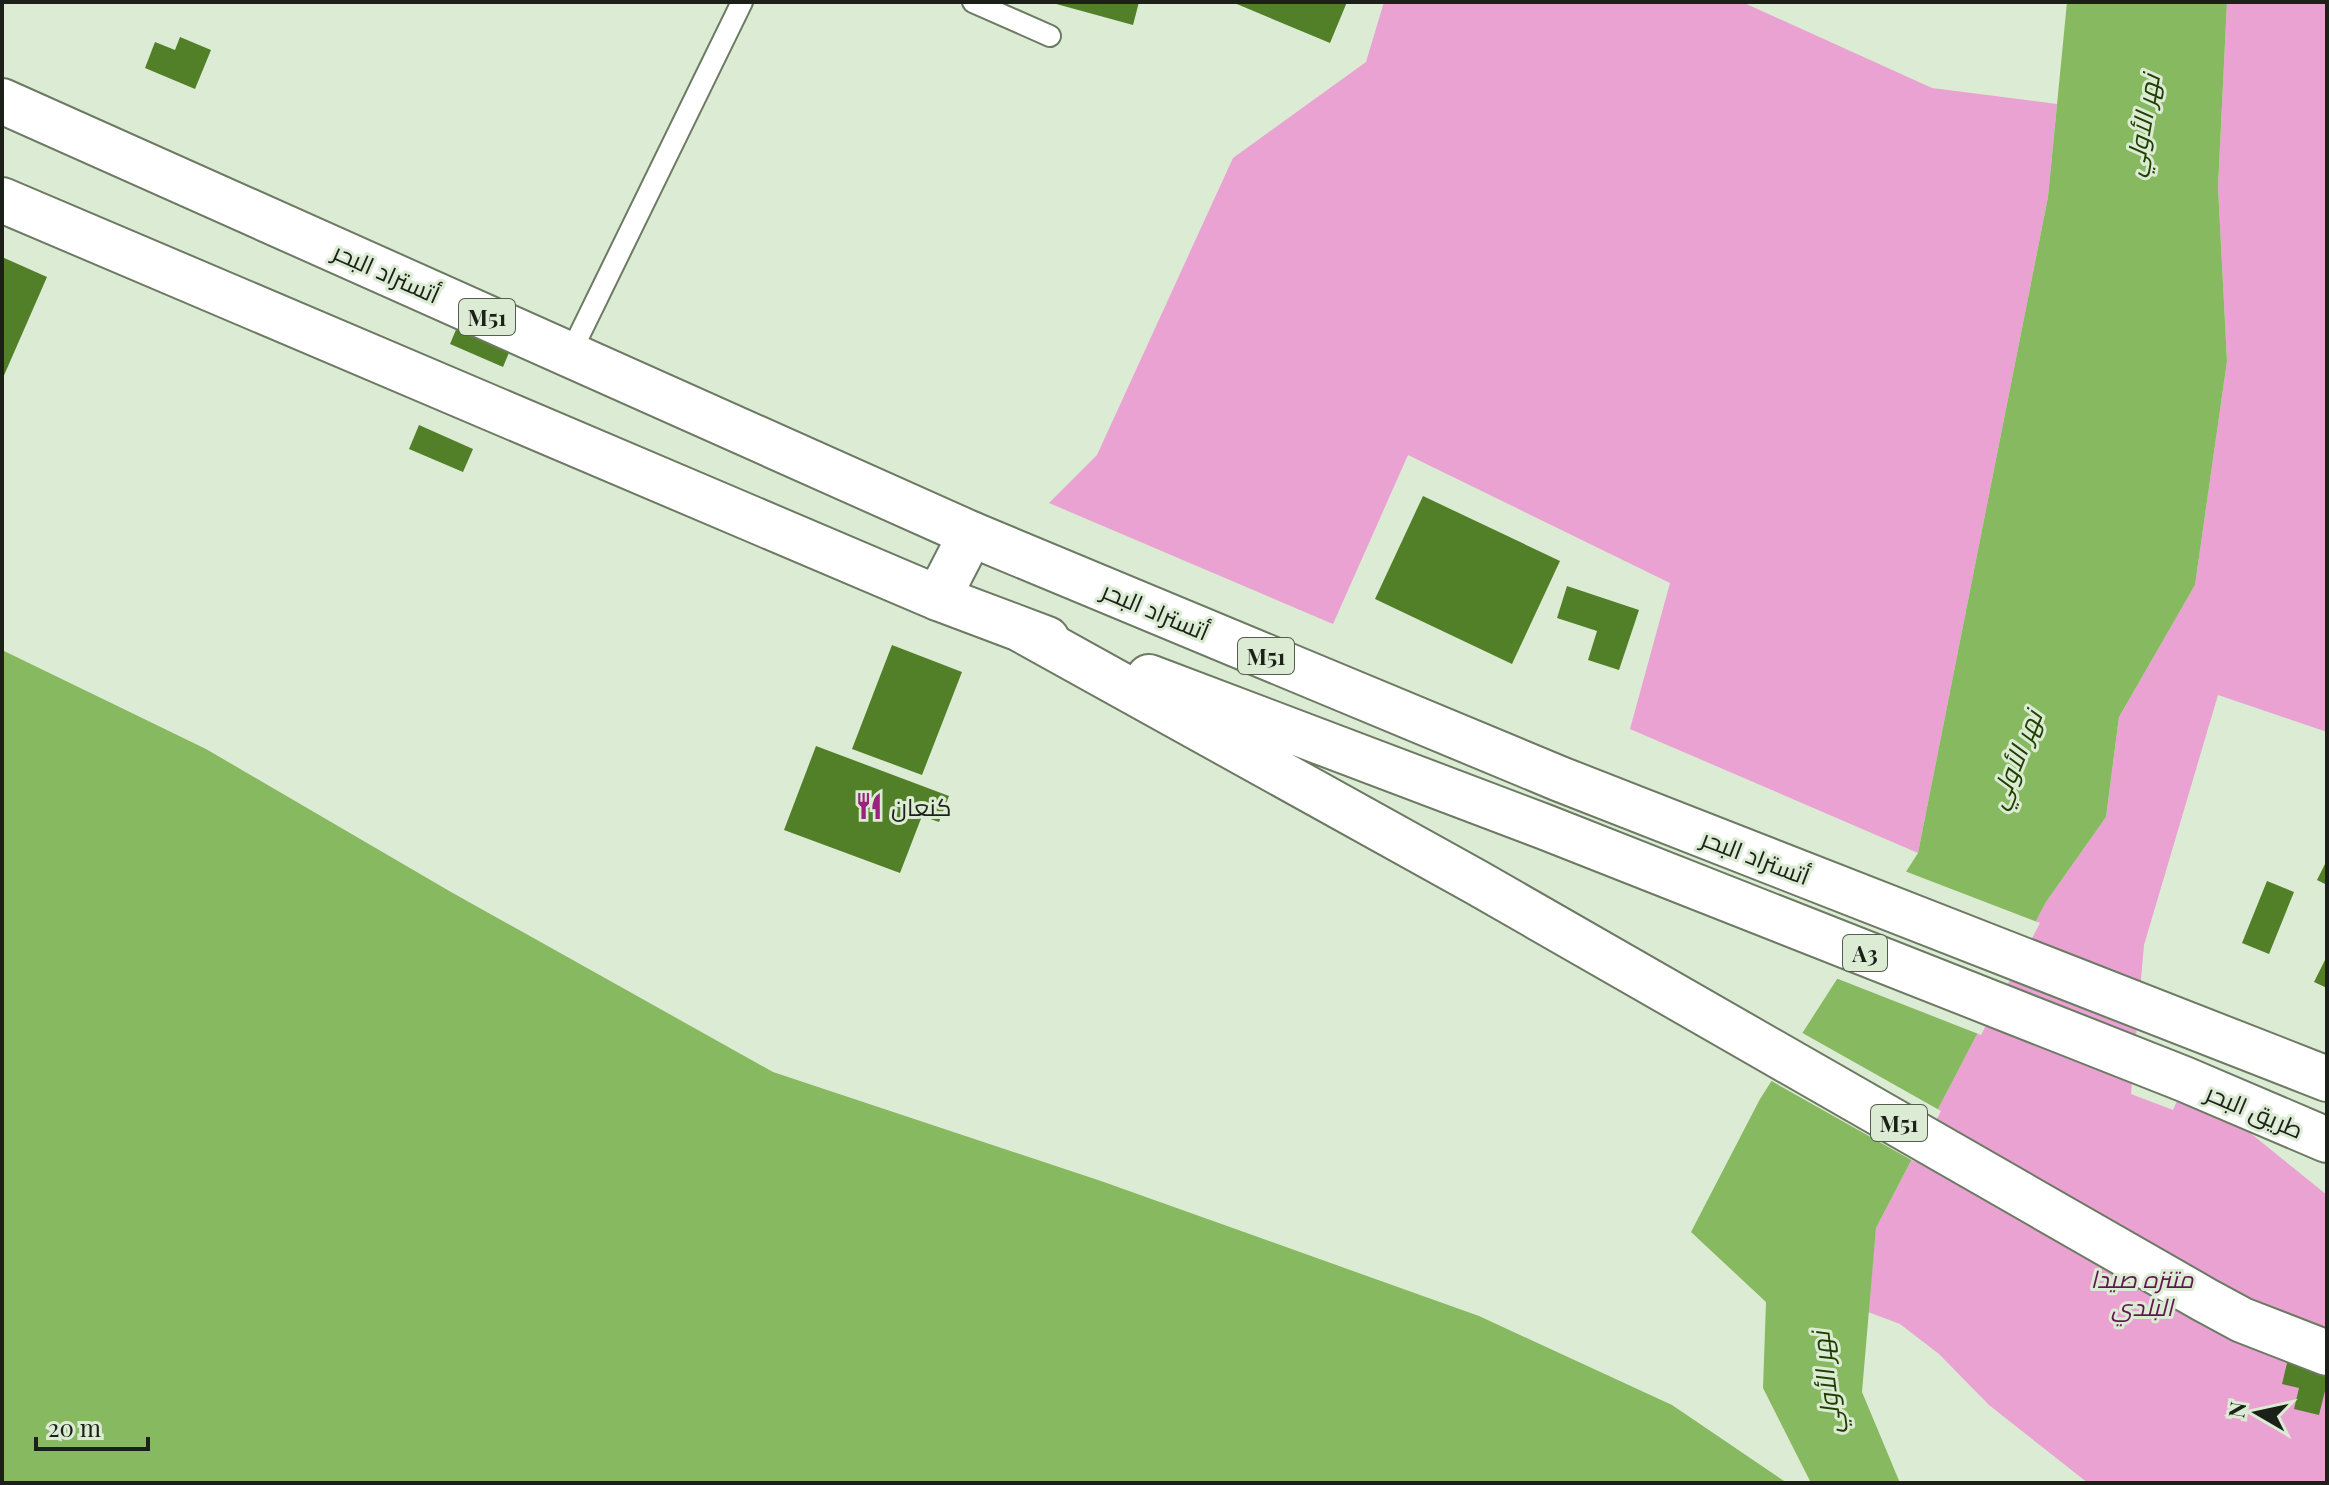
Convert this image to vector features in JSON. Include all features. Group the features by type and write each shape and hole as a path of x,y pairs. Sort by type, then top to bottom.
{"highway":[{"name":"أتستراد البحر","path":"2,101 971,534 1560,779 2327,1079"},
{"name":"M51","path":"2,200 938,598 1020,629 1476,882 2205,1300 2242,1320 2327,1353"},
{"path":"938,598 971,534"},
{"name":"طريق البحر","path":"1020,629 1545,827 2184,1079 2327,1140"}],"lane":[{"path":"570,354 742,2"},
{"path":"973,2 1050,36"}],"green space":[{"path":"1384,2 1742,2 1932,88 2057,104 2048,197 1918,853 1630,729 1670,583 1408,455 1333,624 1049,503 1097,455 1233,158 1366,62"},
{"name":"متنزه صيدا البلدي","path":"2227,2 2327,2 2327,732 2218,695 2144,945 2131,1094 2173,1110 2177,1101 2239,1124 2327,1195 2327,1483 2088,1483 1989,1405 1939,1354 1900,1324 1868,1312 1876,1228 2046,902 2106,817 2119,717 2195,585 2227,361 2218,187"}],"water":[{"name":"نهر الأولي","path":"2067,2 2227,2 2218,187 2227,361 2195,585 2119,717 2106,817 2046,902 1876,1228 1862,1392 1900,1483 1811,1483 1763,1388 1766,1302 1691,1232 1760,1099 1918,853 2048,197"},
{"path":"2,650 206,749 451,892 773,1072 1101,1181 1479,1316 1672,1405 1787,1483 2,1483"}],"pier":[{"path":"1902,870 2040,923 1981,1035 1833,977"},
{"path":"1799,1031 1941,1111 1915,1162 1768,1079"}],"building":[{"path":"1049,2 1139,2 1133,25"},
{"path":"1232,2 1347,2 1330,43"},
{"path":"180,37 211,50 195,89 145,68 155,42 175,50"},
{"path":"2,257 47,277 2,380"},
{"path":"460,320 513,343 503,367 450,344"},
{"path":"419,425 473,449 463,472 409,449"},
{"path":"1423,496 1560,561 1512,664 1375,599"},
{"path":"1567,586 1639,610 1619,670 1588,660 1597,631 1557,618"},
{"name":"كنعان","path":"892,645 962,672 922,775 852,749"},
{"name":"كنعان","path":"816,746 949,796 939,822 922,816 900,873 784,830"},
{"path":"2327,860 2327,885 2317,880"},
{"path":"2267,881 2294,892 2269,954 2242,943"},
{"path":"2327,956 2327,988 2314,982"},
{"path":"2288,1359 2327,1369 2319,1415 2294,1409 2299,1388 2282,1384"}],"place":[{"name":"كنعان","path":"869,806"}]}
